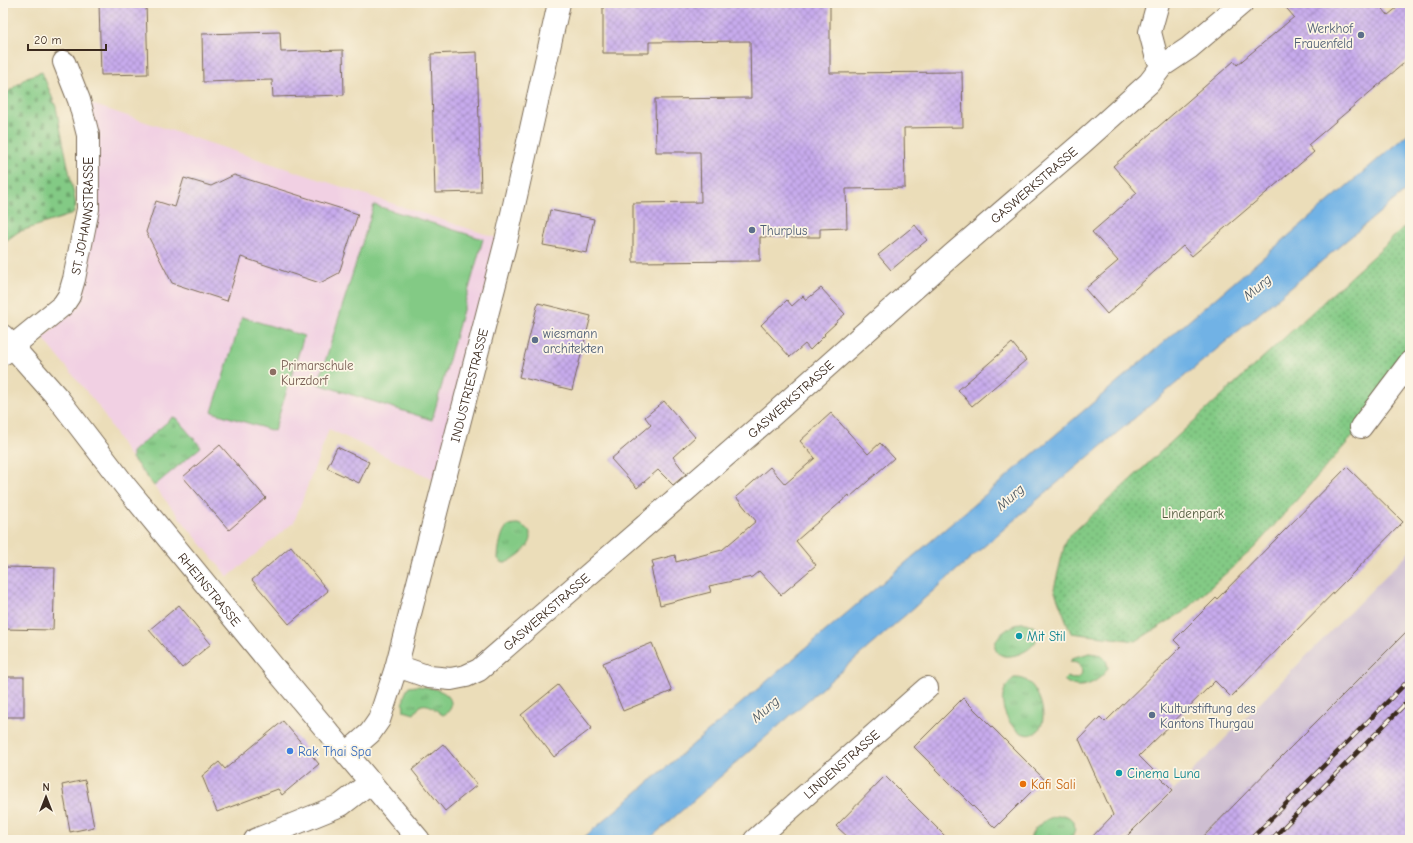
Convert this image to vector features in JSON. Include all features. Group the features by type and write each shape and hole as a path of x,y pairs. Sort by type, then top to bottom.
{"street":[{"name":"INDUSTRIESTRASSE","path":"347,753 370,733 379,720 396,668 499,269 559,3"},
{"path":"1158,3 1150,32 1156,55 1162,66"},
{"name":"GASWERKSTRASSE","path":"396,668 409,670 429,677 451,679 466,676 479,670 768,419 952,255 1087,139 1149,83 1162,66 1189,48 1242,3"},
{"name":"ST. JOHANNSTRASSE","path":"6,346 63,305 69,296 74,280 88,209 88,135 79,100 64,62"},
{"name":"RHEINSTRASSE","path":"6,346 57,396 126,488 419,840"},
{"path":"1361,427 1410,362"},
{"name":"LINDENSTRASSE","path":"755,840 927,688"},
{"path":"255,840 342,805 372,782"}],"shaded area":[{"name":"Primarschule Kurzdorf","path":"79,100 506,241 443,484 329,429 294,522 228,577 127,453 99,407 43,338 79,306 82,293 74,279 88,209"},
{"path":"1410,551 1410,840 1125,840 1183,781"}],"green space":[{"path":"42,72 56,107 76,205 73,214 18,232 3,243 3,96 27,77"},
{"path":"374,205 483,239 432,420 318,384"},
{"name":"Lindenpark","path":"1410,222 1410,362 1361,427 1255,547 1183,612 1136,641 1071,633 1054,589 1066,539"},
{"path":"242,317 304,336 274,431 212,412"},
{"path":"173,417 176,418 201,447 154,486 132,458 132,452"},
{"path":"512,524 518,524 528,530 531,538 530,542 520,554 510,561 503,563 498,559 502,535 506,527"},
{"path":"1020,623 1026,623 1037,628 1038,634 1033,645 1023,653 1016,655 1004,656 1000,654 995,648 995,644 999,636 1003,632"},
{"path":"1090,653 1100,655 1105,659 1108,668 1104,673 1094,682 1082,686 1070,684 1064,680 1067,677 1071,679 1078,678 1082,673 1081,666 1078,662 1070,661 1075,657"},
{"path":"1014,678 1021,678 1026,681 1032,686 1040,699 1043,715 1042,722 1040,729 1035,733 1027,735 1020,732 1007,718 1003,708 1003,697 1006,687"},
{"path":"417,686 439,690 448,696 451,701 449,711 443,715 428,705 421,705 414,714 404,711 404,699 407,690 409,687"},
{"path":"1063,815 1069,817 1074,822 1075,829 1071,840 1030,840 1034,830 1042,822 1052,817"}],"water":[{"name":"Murg","path":"1410,132 1410,187 1037,500 648,840 581,840"}],"building":[{"path":"99,3 146,3 148,74 101,75"},
{"path":"603,3 830,3 830,73 962,72 963,127 904,128 905,188 846,189 847,228 820,229 820,237 760,237 760,261 633,262 633,203 701,202 700,152 656,152 655,99 751,98 750,41 649,42 649,53 603,53"},
{"path":"1282,3 1378,3 1388,15 1403,3 1410,3 1410,58 1308,145 1314,152 1192,256 1183,246 1107,314 1085,289 1118,261 1092,232 1137,193 1113,166 1234,61 1237,65 1294,17"},
{"path":"280,32 281,52 343,50 344,95 273,97 272,80 203,82 202,34"},
{"path":"477,52 481,192 435,193 431,54"},
{"path":"234,175 358,214 339,273 320,283 241,257 227,301 172,283 146,232 156,201 175,207 184,178 211,186"},
{"path":"550,210 594,219 587,253 543,245"},
{"path":"915,225 927,240 891,270 878,255"},
{"path":"821,288 845,314 810,350 805,344 790,357 761,325 787,300 792,306 803,296 806,300"},
{"path":"538,303 591,316 572,390 519,377"},
{"path":"1012,343 1026,360 972,406 958,390"},
{"path":"664,401 695,437 673,457 686,474 673,485 658,470 637,488 611,459 651,425 645,417"},
{"path":"831,413 868,454 880,443 894,458 850,497 849,495 796,541 816,565 781,595 759,571 752,577 709,586 711,592 660,605 651,568 654,568 652,561 675,555 676,562 722,550 756,521 736,497 770,467 785,484 815,458 800,441"},
{"path":"220,445 266,498 229,530 183,477"},
{"path":"337,447 369,462 359,483 327,468"},
{"path":"1347,467 1403,522 1231,697 1215,681 1139,756 1173,790 1123,840 1089,840 1113,815 1079,739 1100,717 1105,722 1181,647 1174,640 1216,598 1217,599"},
{"path":"291,546 328,591 289,624 252,580"},
{"path":"3,567 55,568 53,630 3,629"},
{"path":"179,605 211,644 182,668 149,630"},
{"path":"1410,628 1410,840 1200,840 1276,762"},
{"path":"652,643 672,691 623,711 603,663"},
{"path":"3,677 24,677 24,717 3,717"},
{"path":"558,685 592,728 554,757 521,715"},
{"path":"963,698 1044,779 995,828 914,747"},
{"path":"283,721 319,764 282,795 278,789 217,812 202,776 219,762 225,769"},
{"path":"443,744 477,785 445,811 412,770"},
{"path":"885,776 949,840 851,840 836,826"},
{"path":"85,780 94,827 70,832 62,785"}],"railway":[{"path":"1250,840 1410,679"},
{"path":"1271,840 1410,699"}],"place":[{"name":"Werkhof Frauenfeld","path":"1361,35"},
{"name":"Thurplus","path":"752,230"},
{"name":"wiesmann architekten","path":"535,340"},
{"name":"Primarschule Kurzdorf","path":"273,372"},
{"name":"Mit Stil","path":"1019,636"},
{"name":"Kulturstiftung des Kantons Thurgau","path":"1152,715"},
{"name":"Rak Thai Spa","path":"290,751"},
{"name":"Cinema Luna","path":"1119,773"},
{"name":"Kafi Sali","path":"1023,784"}]}
